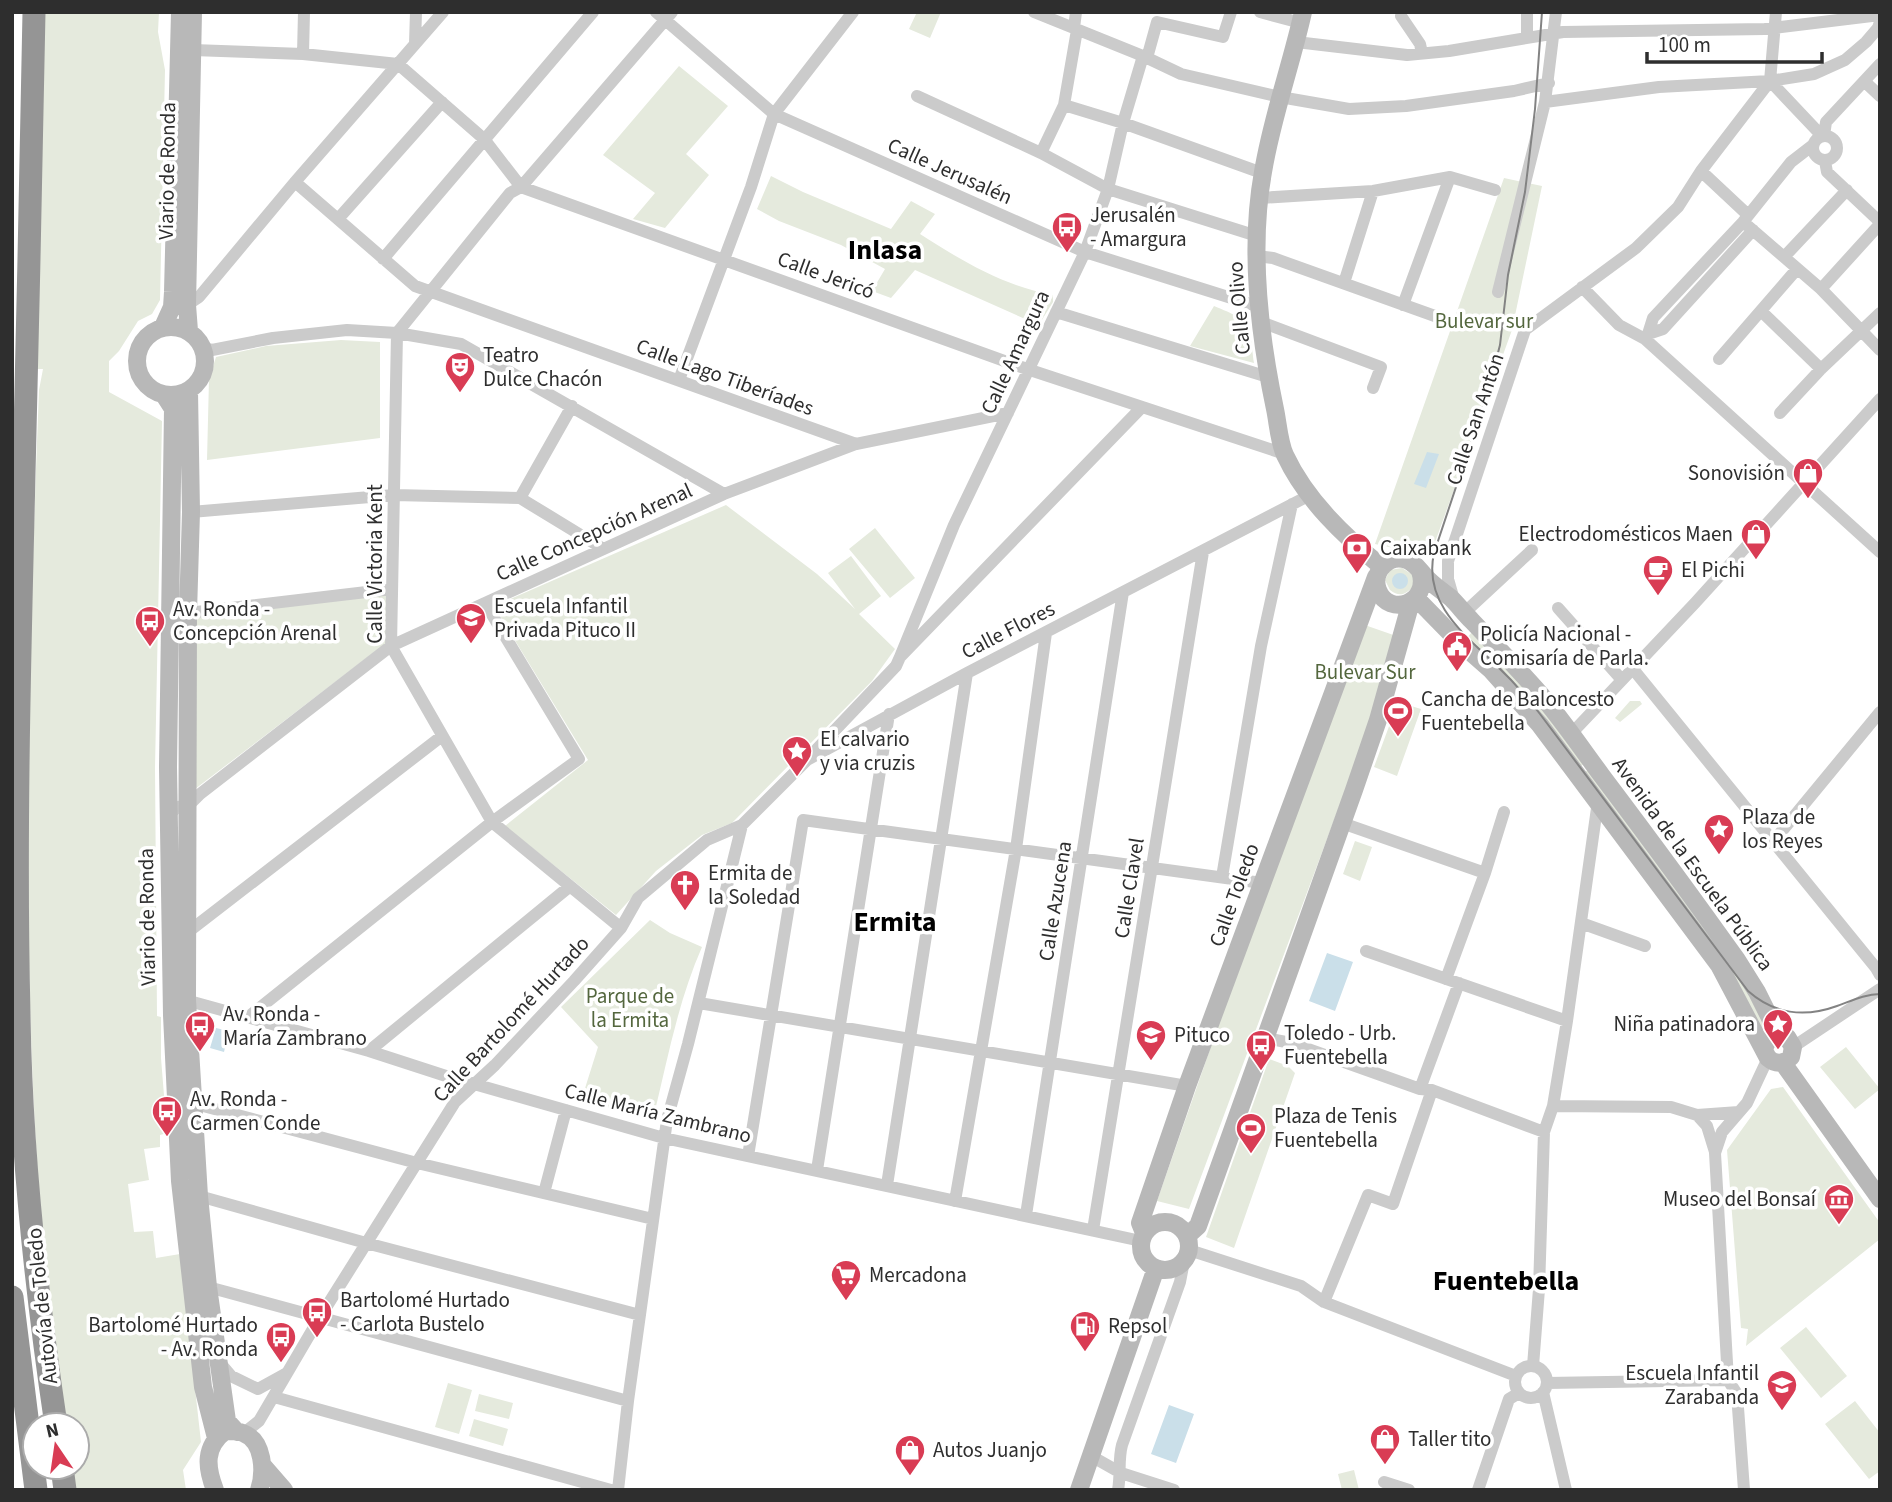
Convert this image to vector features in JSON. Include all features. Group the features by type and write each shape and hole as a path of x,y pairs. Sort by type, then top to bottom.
{"highway":[{"name":"Autovía de Toledo","path":"34,12 20,627 19,1016 29,1186 54,1411"},
{"name":"Autovía de Toledo","path":"12,1297 36,1490"}],"street":[{"name":"Viario de Ronda","path":"163,327 172,307 173,292 180,12"},
{"name":"Viario de Ronda","path":"189,331 187,305 194,12"},
{"path":"303,54 304,12"},
{"path":"415,44 416,12"},
{"path":"187,305 199,297 443,12"},
{"path":"383,259 593,12"},
{"path":"679,380 751,187 774,114 853,12"},
{"path":"1034,12 1181,74 1280,97 1349,109 1384,108 1514,92 1549,83"},
{"path":"1041,153 1064,105 1076,12"},
{"name":"Calle Amargura","path":"900,657 954,525 1084,251 1108,189 1123,123 1157,23 1223,37 1231,12"},
{"path":"1260,12 1302,18"},
{"path":"1527,12 1533,37"},
{"path":"1498,292 1549,83 1556,12"},
{"path":"1776,12 1770,81 1820,139"},
{"path":"397,333 510,193 521,187 665,15"},
{"name":"Calle Jerusalén","path":"665,15 774,114 1084,251 1261,315 1381,367 1373,388"},
{"path":"1296,42 1407,55 1449,51 1554,33 1775,29 1880,15"},
{"path":"1401,16 1420,44 1422,53"},
{"name":"Calle Olivo","path":"1302,18 1262,173 1256,256 1268,377 1284,454 1310,495 1380,570"},
{"path":"1545,102 1659,87 1770,81 1814,74 1845,60 1866,42 1880,22"},
{"path":"192,50 303,54 398,64 484,139 521,187"},
{"path":"1825,161 1815,156 1826,122 1880,64"},
{"name":"Calle San Antón","path":"1460,608 1449,585 1448,561 1525,330 1636,248 1678,207 1701,171 1770,81"},
{"path":"1864,81 1880,96"},
{"path":"917,96 1041,153 1108,189 1257,236"},
{"path":"338,219 442,102"},
{"path":"1064,105 1123,123 1262,173"},
{"path":"1646,337 1653,317 1748,222 1791,162 1820,139 1835,140 1837,149 1833,157 1825,161"},
{"path":"1821,289 1880,223 1827,172 1825,161"},
{"path":"1701,171 1748,222 1821,289 1880,350"},
{"path":"1260,198 1373,191 1450,177 1495,190"},
{"path":"1403,305 1450,177"},
{"name":"Calle Lago Tiberíades","path":"295,182 415,286 856,444"},
{"name":"Calle Jericó","path":"521,187 1027,369 1284,454"},
{"path":"1784,257 1847,190"},
{"path":"1344,283 1373,191"},
{"path":"1256,256 1273,258 1446,320"},
{"path":"1719,359 1797,269"},
{"path":"1582,287 1619,325 1646,337 1880,552"},
{"path":"1761,311 1821,369"},
{"path":"1056,312 1268,377"},
{"path":"1780,413 1878,314"},
{"path":"174,326 189,331 202,348 205,359 203,370 189,391 164,395 153,391 139,374 136,359 140,345 150,334 163,327 174,326"},
{"path":"202,348 212,349 273,338 347,330 397,333 461,344 724,494"},
{"name":"Calle Victoria Kent","path":"397,333 391,646 492,822 621,928"},
{"name":"Viario de Ronda","path":"189,391 191,512 188,613 188,932 179,999 192,1103 208,1287 227,1422 252,1439 257,1448"},
{"name":"Viario de Ronda","path":"164,395 173,408 168,816 179,999 180,1181 203,1387 216,1438"},
{"path":"1572,734 1880,398"},
{"path":"520,498 572,407"},
{"path":"807,760 896,666 900,657 1142,407"},
{"name":"Calle Concepción Arenal","path":"168,816 177,807 188,806 391,646 724,494 856,444 1008,413"},
{"path":"191,512 394,495 520,498 602,548"},
{"name":"Calle Flores","path":"742,825 807,760 967,673 1310,495"},
{"path":"1222,877 1261,646 1292,504"},
{"path":"1460,608 1532,550"},
{"name":"Calle Clavel","path":"1093,1230 1202,552"},
{"path":"1118,1490 1121,1472 1119,1454 1180,1282 1187,1249 1181,1227 1172,1222 1161,1222 1152,1226 1143,1237 1144,1257 1156,1268 1166,1270 1176,1267 1187,1249 1198,1226 1378,720 1414,600 1422,587 1420,571 1415,565 1403,559 1394,559 1380,570 1378,590 1384,599 1396,605 1414,600"},
{"name":"Calle Toledo","path":"1143,1237 1140,1223 1187,1086 1380,570"},
{"name":"Avenida de la Escuela Pública","path":"1420,571 1509,658 1572,734 1737,960 1757,992 1777,1034"},
{"path":"188,613 392,589"},
{"name":"Calle Azucena","path":"1026,1215 1124,592"},
{"name":"Avenida de la Escuela Pública","path":"1414,600 1530,712 1719,965 1772,1057 1880,1199"},
{"path":"247,1018 492,822 579,759 485,603"},
{"path":"1558,608 1622,680"},
{"path":"955,1200 1016,849 1046,633"},
{"path":"1633,669 1880,975"},
{"path":"887,1185 967,673"},
{"path":"1772,843 1880,712"},
{"path":"817,1170 890,714"},
{"path":"188,932 442,736"},
{"path":"1533,1366 1539,1289 1544,1132 1553,1106 1567,1021 1598,801"},
{"path":"1324,1302 1368,1195 1393,1204 1426,1089 1451,981 1504,812"},
{"path":"748,1156 803,820 1262,883"},
{"path":"1342,823 1485,873"},
{"path":"618,1490 670,1104 699,1003 742,825"},
{"name":"Calle Bartolomé Hurtado","path":"257,1448 259,1422 320,1317 455,1102 504,1056 621,928 638,898 707,840 742,825"},
{"path":"369,1051 569,887"},
{"path":"1581,923 1645,946"},
{"path":"1366,951 1567,1021"},
{"path":"1793,1047 1880,989"},
{"name":"Calle María Zambrano","path":"179,999 369,1051 664,1138 1093,1230 1143,1237"},
{"path":"699,1003 1187,1086"},
{"path":"1715,1153 1722,1132 1747,1103 1772,1057 1769,1039 1777,1034 1787,1037 1793,1047 1791,1057 1772,1057"},
{"path":"1266,1038 1292,1044 1426,1089 1544,1132"},
{"path":"192,1103 417,1163 653,1219"},
{"path":"1553,1106 1671,1107 1698,1115 1739,1112"},
{"path":"544,1193 566,1110"},
{"path":"1698,1115 1707,1126 1715,1153 1728,1380 1737,1394 1744,1490"},
{"path":"199,1196 640,1315"},
{"path":"1187,1249 1301,1286 1324,1302 1516,1376"},
{"path":"1079,1490 1156,1268"},
{"path":"208,1287 628,1401"},
{"path":"218,1361 231,1376 258,1389 288,1373"},
{"path":"1566,1490 1545,1388 1544,1372 1533,1366 1522,1368 1516,1376 1515,1385 1519,1393 1532,1398 1545,1388 1728,1380"},
{"path":"1478,1490 1509,1399 1519,1393"},
{"path":"274,1397 611,1490"},
{"name":"Calle Bartolomé Hurtado","path":"241,1432 259,1422"},
{"path":"215,1490 208,1465 210,1450 216,1438 225,1431 241,1432"},
{"path":"257,1448 264,1467 284,1490"},
{"path":"1091,1455 1121,1472 1174,1490"},
{"path":"259,1490 264,1467"},
{"path":"1384,1482 1409,1490"}],"green space":[{"path":"40,12 159,12 158,32 165,70 160,300 152,314 138,321 119,351 109,361 109,392 162,421 155,768 157,1016 161,1017 161,1058 167,1133 160,1135 160,1147 144,1149 149,1180 128,1184 134,1232 153,1231 156,1258 180,1254 201,1442 183,1470 186,1490 75,1490 74,1481 91,1481 91,1411 64,1411 42,1228 32,1066 28,776 39,390 43,369 27,369"},
{"path":"917,12 941,12 930,38 909,29"},
{"path":"679,66 728,106 686,154 709,175 665,228 633,219 655,193 603,155"},
{"path":"771,176 891,229 911,201 935,214 920,234 967,263 1001,279 1053,295 1053,302 1040,323 1032,322 915,270 891,298 872,291 885,269 841,245 779,221 757,209"},
{"name":"Bulevar sur","path":"1504,178 1542,186 1512,330 1430,556 1375,544"},
{"path":"1214,306 1236,316 1247,325 1254,363 1190,346"},
{"path":"341,340 380,342 380,438 207,460 209,379 216,357 266,346"},
{"path":"726,505 817,574 855,609 828,573 851,556 881,596 859,614 895,649 872,681 732,823 702,835 656,871 616,915 505,826 588,760 494,606"},
{"path":"875,528 915,578 890,598 849,549"},
{"path":"1402,568 1413,575 1414,586 1406,593 1400,594 1390,590 1385,580 1390,570"},
{"path":"389,594 386,643 182,799 187,618"},
{"name":"Bulevar Sur","path":"1359,623 1402,638 1189,1209 1157,1201"},
{"path":"1473,631 1509,666 1587,762 1578,768 1466,639"},
{"path":"1630,701 1640,701 1642,704 1620,722 1615,718"},
{"name":"Cancha de Baloncesto Fuentebella","path":"1398,702 1421,709 1397,776 1374,767"},
{"path":"1591,767 1744,975 1766,1027 1760,1031 1583,774"},
{"path":"1355,841 1372,847 1360,881 1343,874"},
{"name":"Parque de la Ermita","path":"650,920 670,933 702,947 680,1010 653,1119 581,1101 598,1047 561,1007"},
{"path":"1846,1047 1880,1089 1855,1109 1820,1067"},
{"name":"Plaza de Tenis Fuentebella","path":"1269,1059 1288,1066 1295,1073 1234,1248 1206,1237"},
{"path":"1783,1087 1880,1223 1880,1239 1746,1346 1748,1329 1741,1328 1727,1150 1771,1089"},
{"path":"1806,1327 1847,1376 1821,1398 1780,1348"},
{"path":"448,1383 472,1390 459,1434 435,1427"},
{"path":"479,1394 513,1403 509,1419 475,1411"},
{"path":"1855,1401 1880,1433 1880,1471 1869,1479 1825,1424"},
{"path":"474,1419 508,1429 503,1446 469,1436"},
{"path":"1354,1470 1359,1490 1342,1490 1338,1474"}],"water":[{"path":"1427,452 1439,454 1426,488 1414,484"},
{"path":"1400,573 1406,575 1406,587 1400,589 1394,587 1392,581 1394,575"},
{"path":"1327,953 1353,962 1335,1011 1309,1001"},
{"path":"216,1028 229,1031 224,1052 210,1048"},
{"path":"1169,1405 1194,1414 1176,1463 1151,1454"}],"tram line":[{"path":"1542,12 1535,109 1525,192 1508,275 1500,345 1488,391 1434,553 1432,571 1440,602 1459,629 1514,683 1535,708 1748,991 1768,1005 1801,1013 1825,1010 1863,996 1880,994"}],"place":[{"name":"Jerusalén - Amargura","path":"1067,254"},
{"name":"Teatro Dulce Chacón","path":"460,394"},
{"name":"Sonovisión","path":"1808,500"},
{"name":"Electrodomésticos Maen","path":"1756,561"},
{"name":"Caixabank","path":"1357,575"},
{"name":"El Pichi","path":"1658,597"},
{"name":"Escuela Infantil Privada Pituco II","path":"471,645"},
{"name":"Av. Ronda - Concepción Arenal","path":"150,648"},
{"name":"Policía Nacional - Comisaría de Parla.","path":"1457,673"},
{"name":"Cancha de Baloncesto Fuentebella","path":"1398,738"},
{"name":"El calvario y via cruzis","path":"797,778"},
{"name":"Plaza de los Reyes","path":"1719,856"},
{"name":"Ermita de la Soledad","path":"685,912"},
{"name":"Niña patinadora","path":"1778,1051"},
{"name":"Av. Ronda - María Zambrano","path":"200,1053"},
{"name":"Pituco","path":"1151,1062"},
{"name":"Toledo - Urb. Fuentebella","path":"1261,1072"},
{"name":"Av. Ronda - Carmen Conde","path":"167,1138"},
{"name":"Plaza de Tenis Fuentebella","path":"1251,1155"},
{"name":"Museo del Bonsaí","path":"1839,1226"},
{"name":"Mercadona","path":"846,1302"},
{"name":"Bartolomé Hurtado - Carlota Bustelo","path":"317,1339"},
{"name":"Repsol","path":"1085,1353"},
{"name":"Bartolomé Hurtado - Av. Ronda","path":"281,1364"},
{"name":"Escuela Infantil Zarabanda","path":"1782,1412"},
{"name":"Taller tito","path":"1385,1466"},
{"name":"Autos Juanjo","path":"910,1477"}],"district":[{"name":"Inlasa","path":"885,249"},
{"name":"Ermita","path":"895,921"},
{"name":"Fuentebella","path":"1506,1280"}]}
